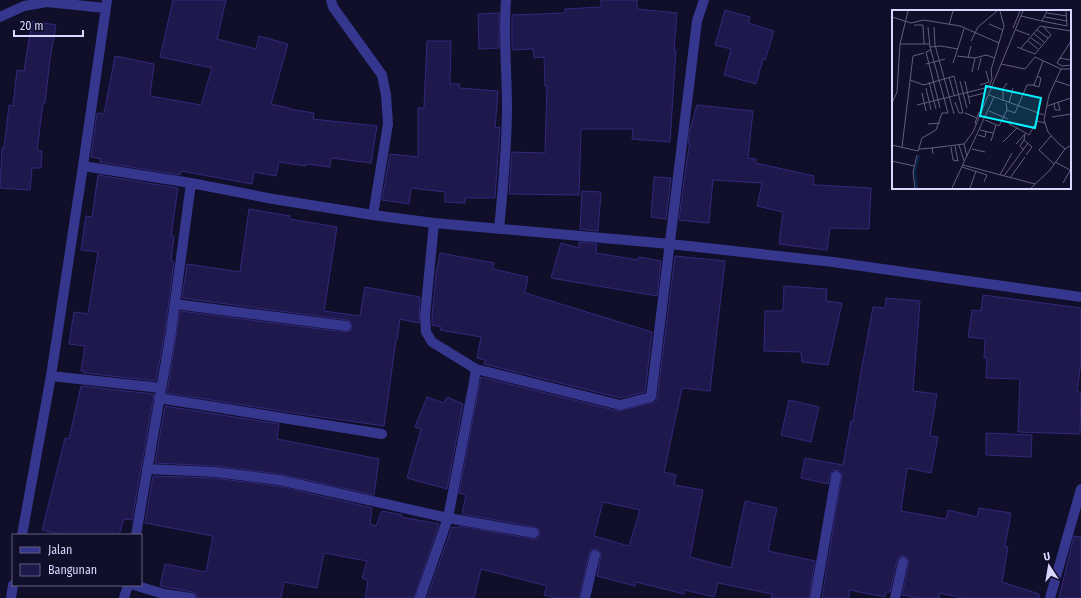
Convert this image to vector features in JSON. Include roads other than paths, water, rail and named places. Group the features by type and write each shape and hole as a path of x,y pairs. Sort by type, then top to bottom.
{"street":[{"path":"331,0 333,7 382,75 384,82 388,124 373,215"},
{"path":"498,229 506,162 506,0"},
{"path":"0,17 24,6 47,1 106,4 51,376 22,534"},
{"path":"434,223 425,316 426,332 432,342 476,369 620,405 650,398 700,1"},
{"path":"83,166 191,183 273,199 373,215 434,223 670,244 833,262 1081,297"},
{"path":"136,534 175,304 191,183"},
{"path":"175,304 346,326"},
{"path":"420,598 448,518 476,369"},
{"path":"51,376 160,393 382,434"},
{"path":"147,469 215,472 279,480 448,518 534,533"},
{"path":"815,598 836,476"},
{"path":"1050,598 1081,489"},
{"path":"585,598 595,555"},
{"path":"895,598 904,562"},
{"path":"11,598 13,586"},
{"path":"124,598 128,586"},
{"path":"137,586 164,594 190,598"}]}
